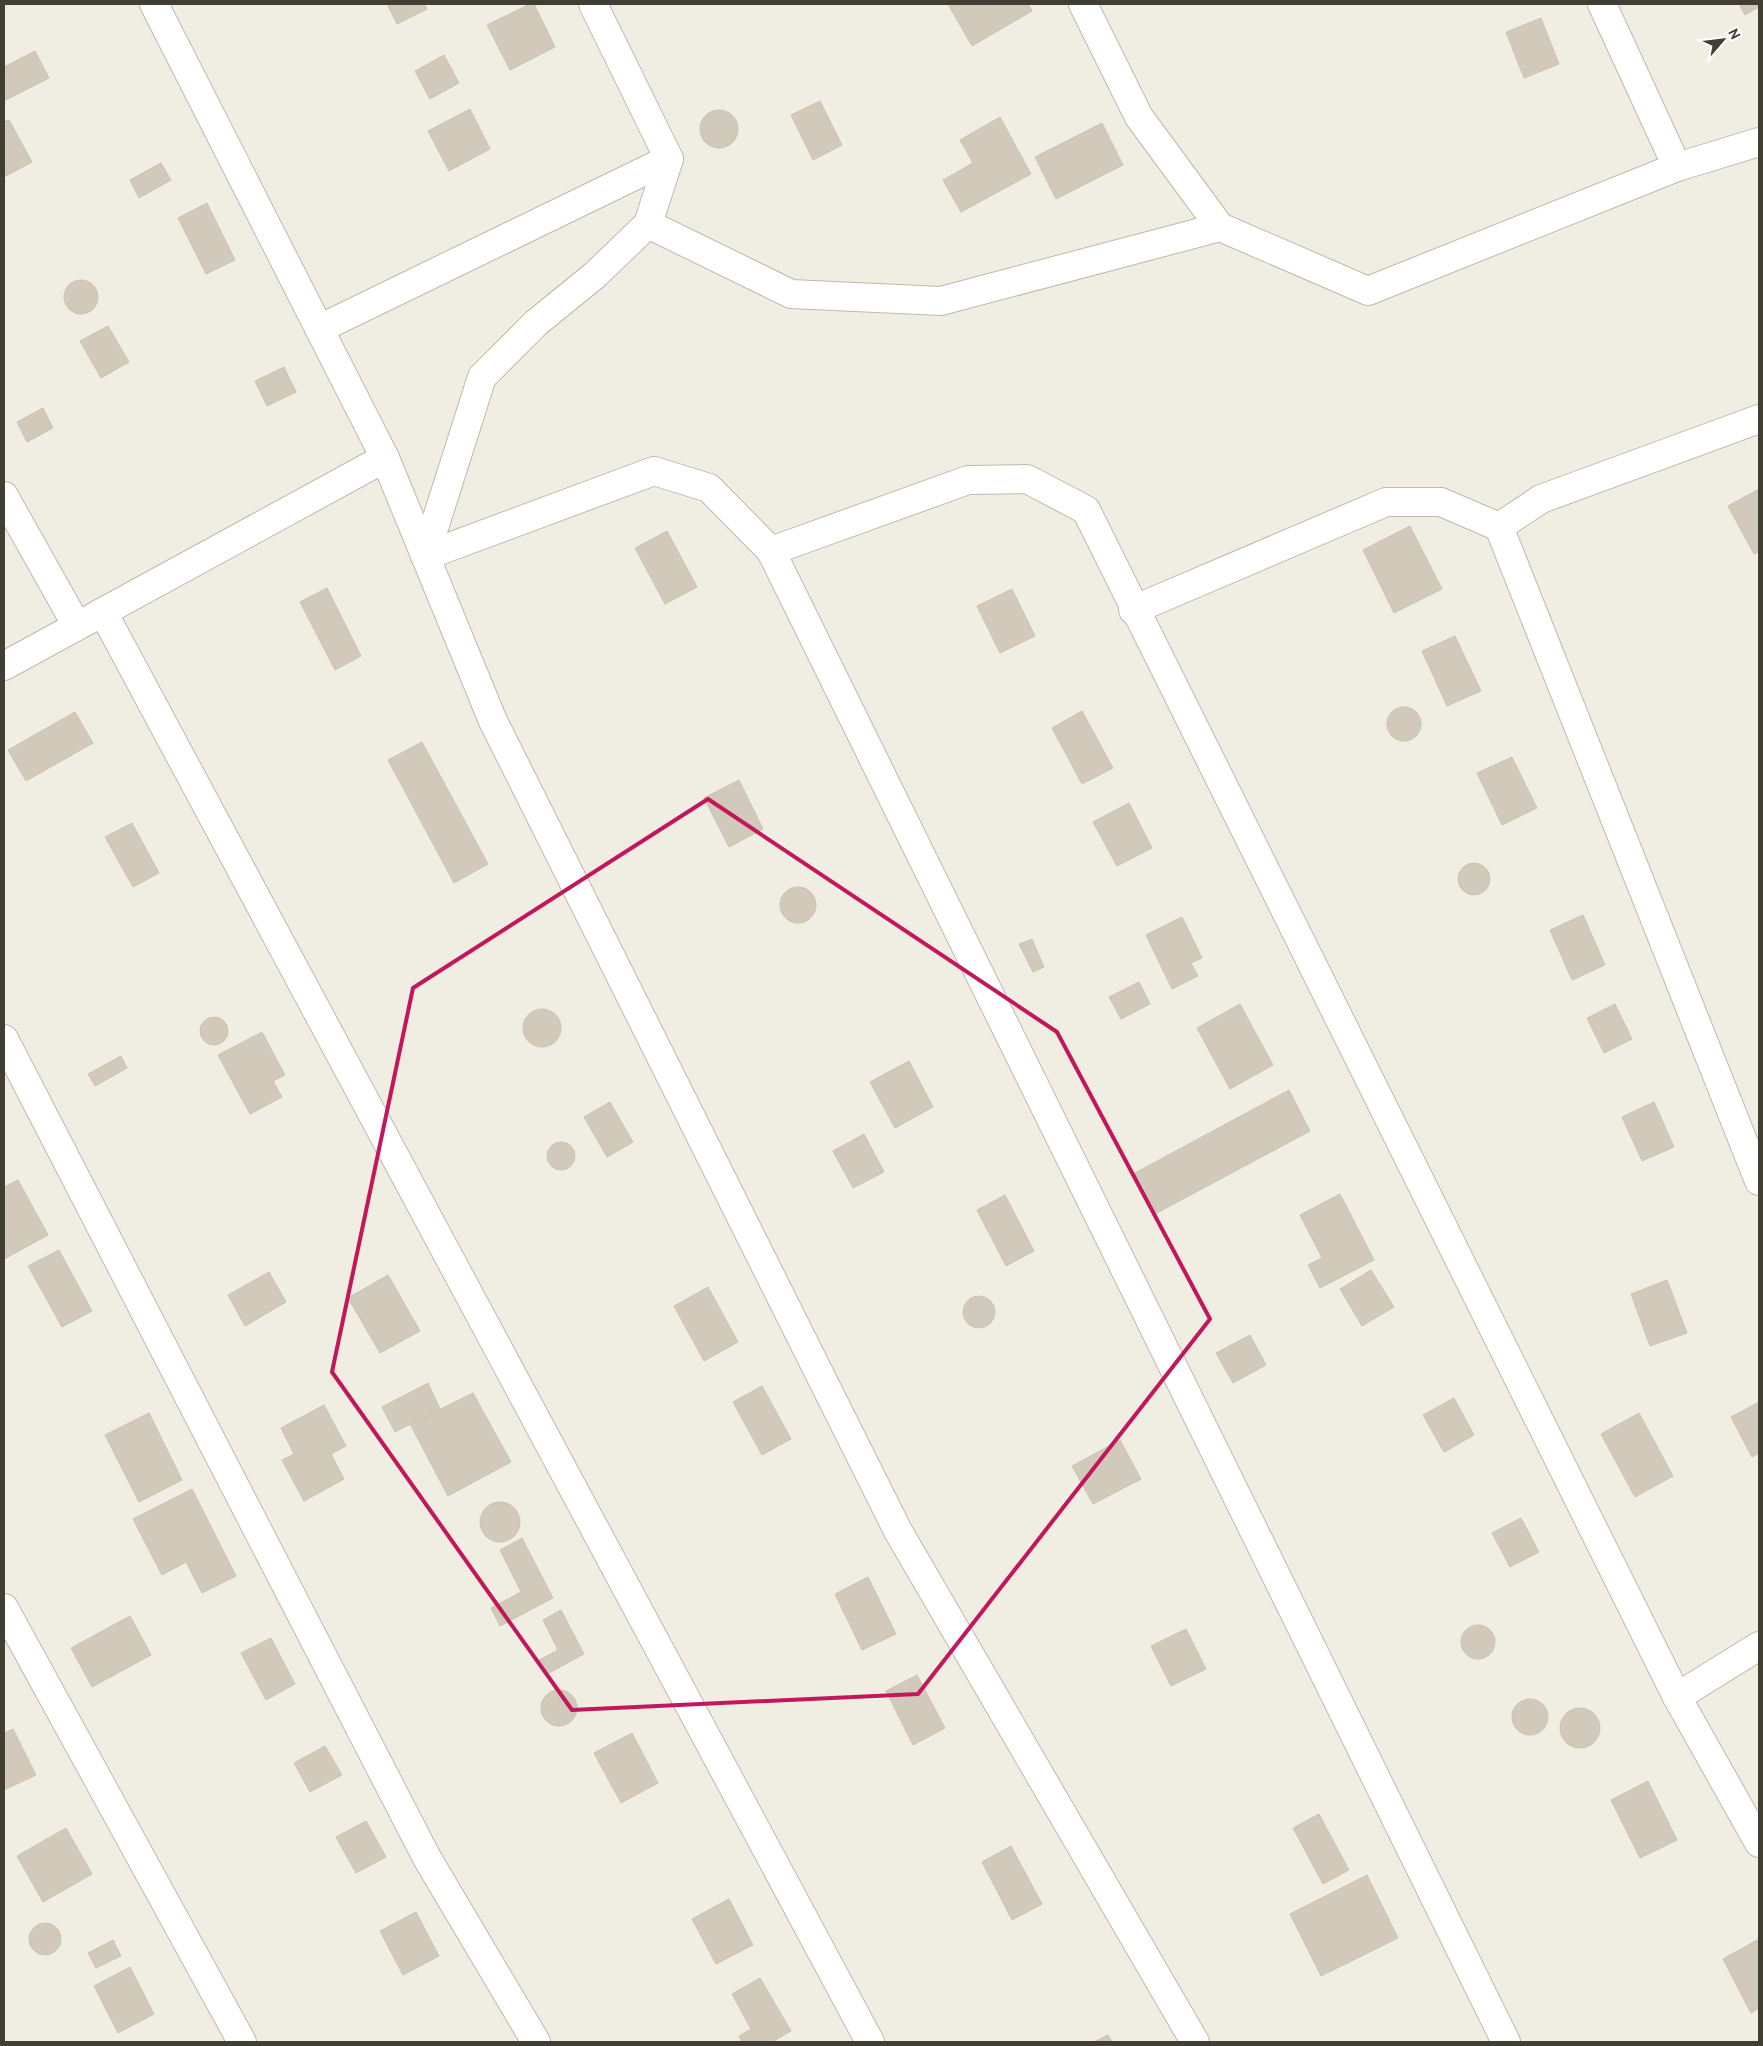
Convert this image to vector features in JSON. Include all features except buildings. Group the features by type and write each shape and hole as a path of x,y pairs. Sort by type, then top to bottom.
{"street":[{"path":"154,4 385,458 493,722 898,1530 1195,2042"},
{"path":"426,556 482,378 536,323 595,275 648,224 669,160 593,4"},
{"path":"1083,4 1139,117 1220,227 1368,291 1677,167 1759,142"},
{"path":"1602,4 1677,167"},
{"path":"319,329 669,160"},
{"path":"648,224 791,294 940,301 1220,227"},
{"path":"1499,527 1541,499 1759,419"},
{"path":"4,666 385,458"},
{"path":"426,556 654,471 709,488 771,551 1506,2042"},
{"path":"771,551 968,480 1027,479 1086,510 1134,610 1677,1697 1759,1843"},
{"path":"4,496 78,626"},
{"path":"1134,610 1386,502 1441,502 1499,527 1759,1181"},
{"path":"103,612 870,2042"},
{"path":"4,1039 427,1858 536,2042"},
{"path":"4,1608 242,2042"},
{"path":"1677,1697 1759,1646"}],"highlighted area":[{"path":"708,799 1057,1032 1210,1319 918,1694 572,1710 332,1372 413,988"}]}
